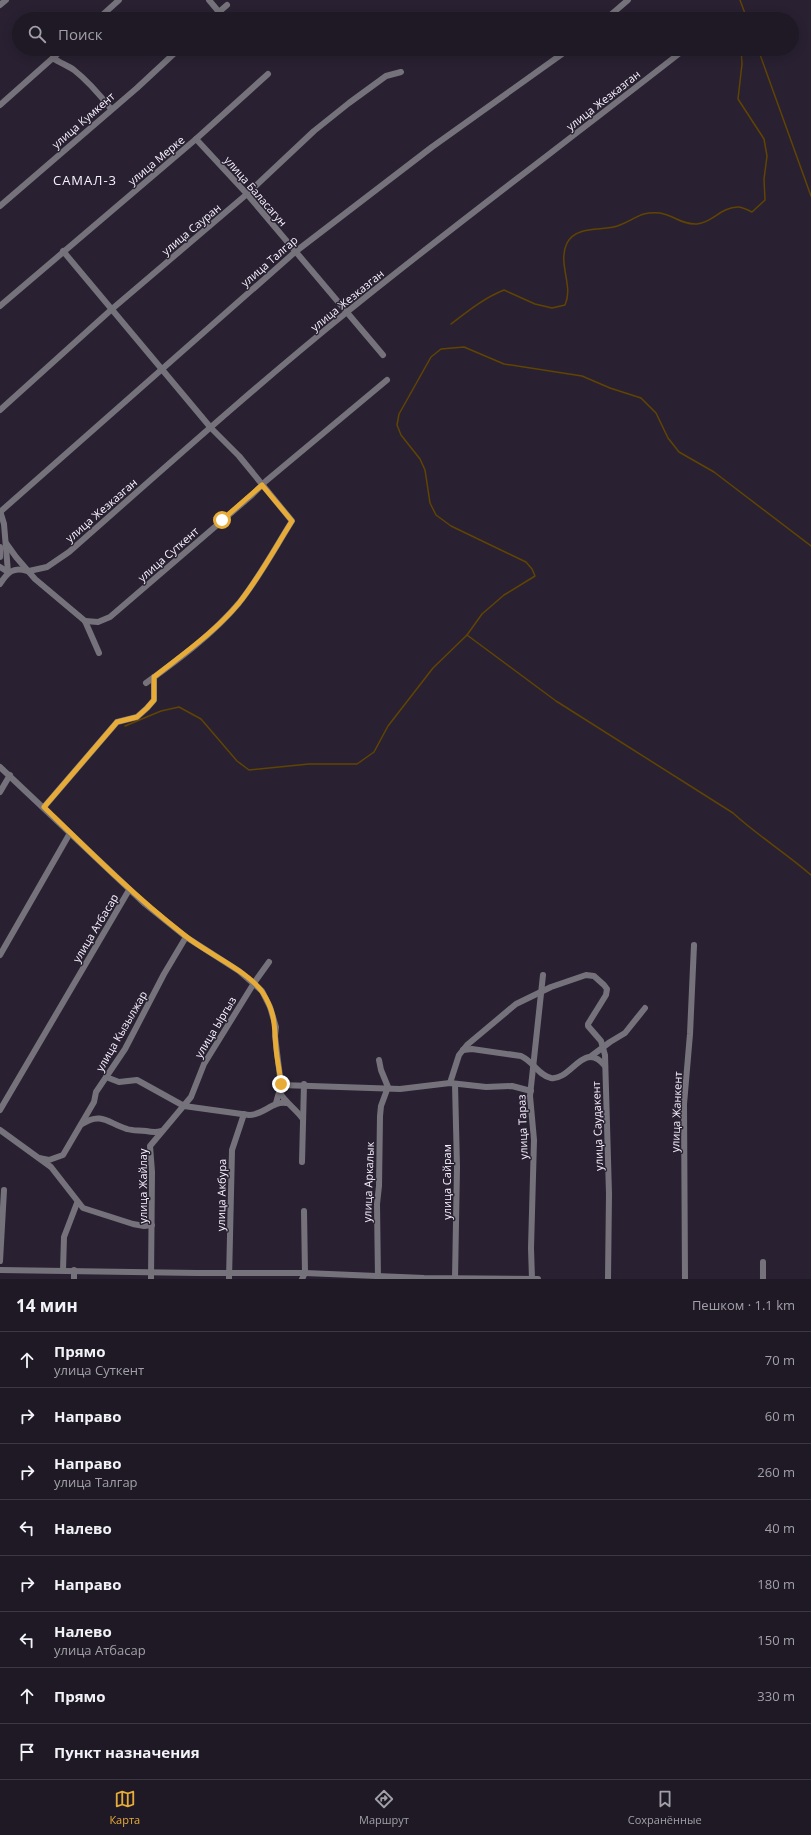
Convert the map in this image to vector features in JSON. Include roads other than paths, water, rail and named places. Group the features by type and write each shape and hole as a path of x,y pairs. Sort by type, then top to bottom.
{"street":[{"path":"0,5 6,0"},
{"path":"106,12 119,0"},
{"path":"209,0 219,12 227,5"},
{"path":"614,12 628,0"},
{"name":"улица Кумкент","path":"0,206 137,88 171,56"},
{"name":"улица Талгар","path":"0,511 294,252 432,147 560,56"},
{"name":"улица Жезказган","path":"8,572 18,569 29,571 47,567 69,552 346,313 480,207 676,56"},
{"path":"0,105 53,58 59,63 73,69 111,109"},
{"name":"улица Сауран","path":"0,410 112,309 247,194 314,131 348,103 386,76 401,72"},
{"name":"улица Мерке","path":"0,306 196,138 268,74"},
{"name":"улица Баласагун","path":"196,138 247,194 294,252 384,355"},
{"path":"63,251 211,428 239,456 292,521 257,577 238,604 209,634 146,683"},
{"name":"улица Суткент","path":"85,621 98,622 110,617 262,485 387,380"},
{"path":"0,511 6,543 8,572 0,584"},
{"path":"6,543 29,571 85,621 99,653"},
{"path":"0,547 0,558"},
{"path":"0,567 8,572"},
{"path":"44,807 117,722 137,717 154,700 154,677"},
{"name":"улица Атбасар","path":"0,767 44,807 129,890 0,1110"},
{"path":"0,792 10,775"},
{"path":"0,955 70,833"},
{"path":"129,890 186,937 254,983 267,1001 275,1020 275,1036 281,1084 280,1093 276,1103"},
{"name":"улица Кызылжар","path":"39,1158 49,1160 63,1155 94,1102 96,1092 125,1049 164,974 186,937"},
{"name":"улица Жанкент","path":"685,1279 684,1104 690,1034 694,945"},
{"name":"улица Ыргыз","path":"184,1106 191,1097 204,1064 254,983 269,962"},
{"name":"улица Тараз","path":"532,1279 531,1248 534,1140 531,1091 543,975"},
{"path":"462,1050 516,1004 541,992 586,975 594,976 607,989 603,1002 588,1024 591,1032 601,1041 603,1046"},
{"path":"462,1050 472,1049 521,1056 528,1059 544,1075 556,1078 568,1071 579,1061 590,1057 603,1046 625,1033 645,1008"},
{"name":"улица Саудакент","path":"603,1046 607,1097 609,1194 608,1279"},
{"name":"улица Сайрам","path":"455,1278 457,1167 453,1084 456,1060 462,1050"},
{"path":"590,1057 596,1058 605,1066"},
{"path":"379,1060 380,1070 388,1088"},
{"path":"106,1077 119,1082 137,1080 184,1106 244,1114 258,1114 276,1103 286,1103"},
{"path":"281,1084 400,1089 453,1084 486,1088 512,1086 531,1091"},
{"path":"302,1162 304,1084"},
{"name":"улица Аркалык","path":"378,1277 377,1204 380,1186 380,1116 381,1106 388,1088"},
{"path":"280,1093 286,1103 297,1110 303,1119"},
{"name":"улица Жайлау","path":"151,1279 150,1254 152,1225 152,1172 150,1149 151,1144 161,1131 170,1124 184,1106"},
{"name":"улица Акбура","path":"229,1276 232,1150 244,1114"},
{"path":"82,1124 93,1119 100,1118 114,1122 125,1129 158,1133 161,1131"},
{"path":"0,1130 51,1167 77,1203 87,1210 133,1224 144,1226 152,1225"},
{"path":"148,1132 151,1136 151,1144"},
{"path":"0,1261 4,1190"},
{"path":"63,1270 64,1236 77,1203"},
{"path":"303,1276 304,1211"},
{"path":"763,1262 763,1279"},
{"path":"0,1270 151,1272 229,1276 538,1279"},
{"path":"74,1270 74,1279"}],"waterway":[{"path":"740,0 744,12"},
{"path":"451,324 483,301 504,290 535,304 552,308 565,305 568,290 564,266 564,251 567,243 577,233 614,227 648,213 665,214 687,223 697,224 707,221 732,208 738,207 752,212 765,200 764,179 767,156 764,139 738,99 741,56"},
{"path":"761,56 811,196"},
{"path":"125,726 161,711 179,707 201,719 237,761 249,770 309,764 357,764 374,752 388,726 433,668 467,635 482,614 504,595 535,576 532,569 526,562 451,526 436,515 430,503 425,470 420,459 401,435 397,425 399,414 431,357 441,349 464,347 504,364 582,376 610,388 641,398 656,413 668,438 679,452 714,472 811,546"},
{"path":"467,635 556,701 733,813 811,875"}],"district":[{"name":"САМАЛ-3","path":"85,180"}]}
